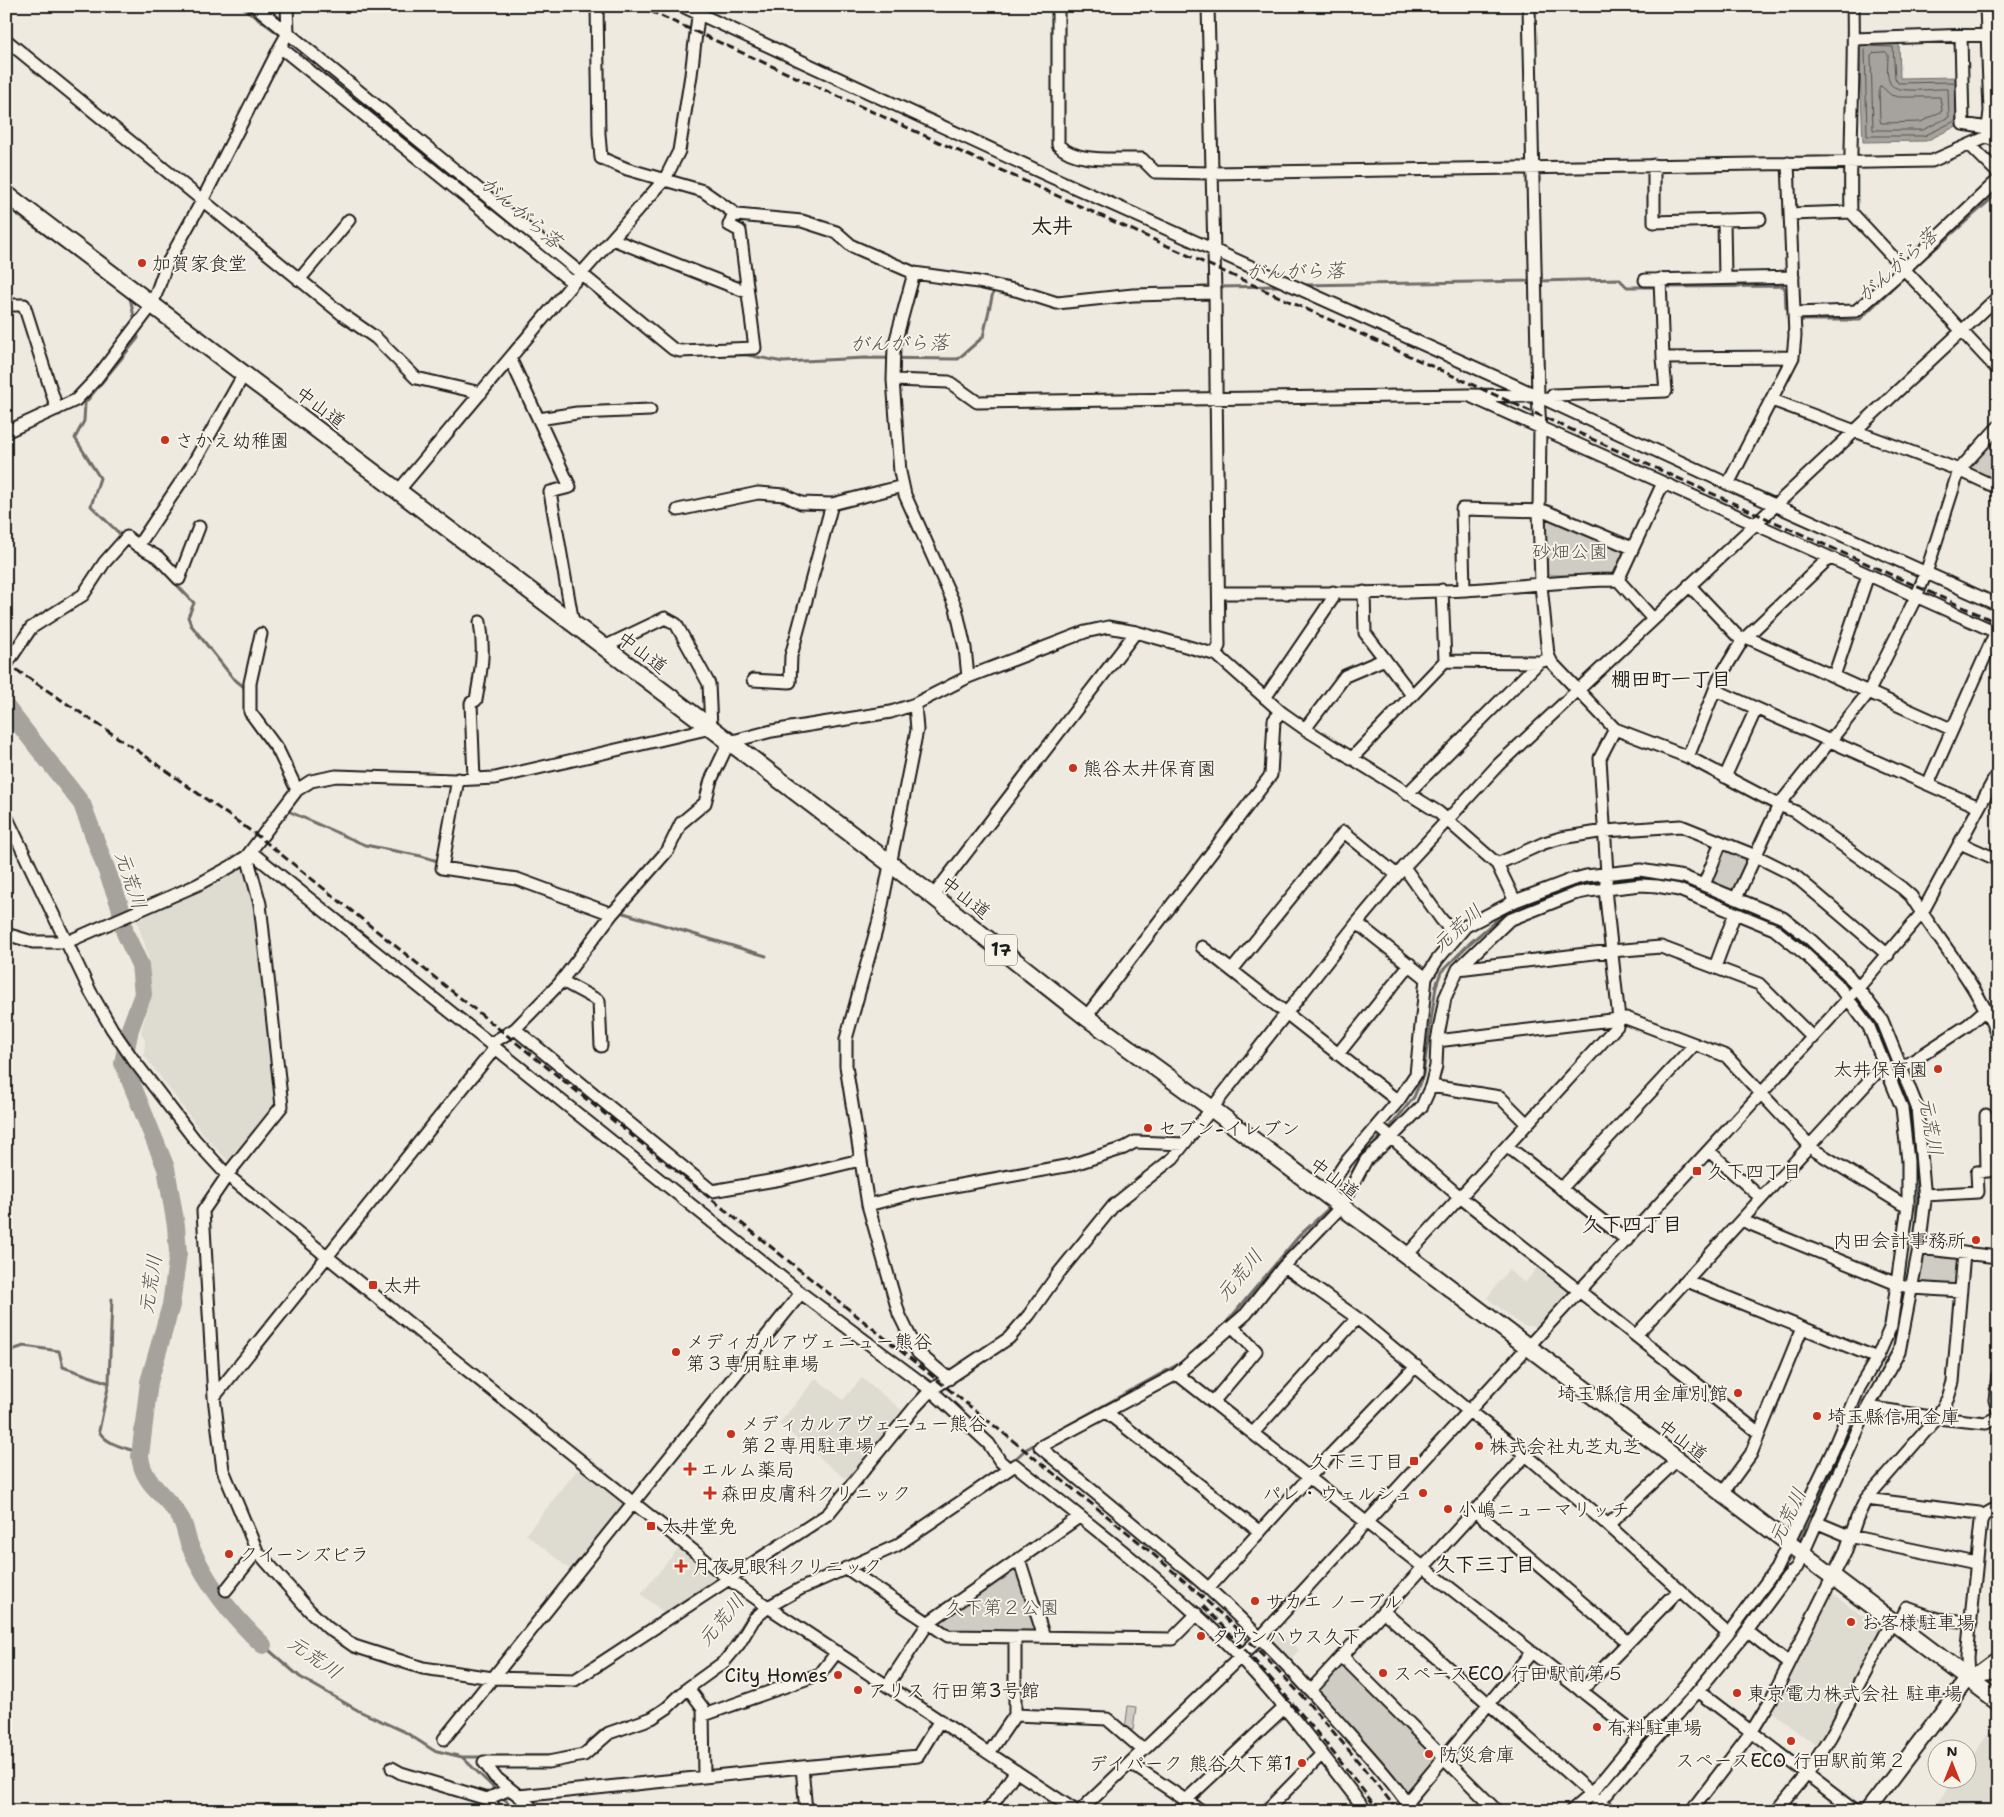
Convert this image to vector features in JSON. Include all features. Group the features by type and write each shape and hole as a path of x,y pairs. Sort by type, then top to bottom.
{"highway":[{"name":"中山道","path":"6,194 933,896 1086,1017 1210,1108 1998,1701"}],"main road":[{"path":"1867,1811 1968,1678"}],"street":[{"path":"255,6 576,278"},
{"path":"6,432 76,400 96,379 152,305 166,266 202,201 288,33 287,6"},
{"path":"598,6 598,134 601,158 627,169 703,191 737,216 802,221 836,232 852,246 914,273 978,282 1019,291 1057,303 1133,295 1215,293"},
{"path":"682,6 699,10 1213,250 1998,605"},
{"path":"1058,6 1058,145 1064,151 1085,157 1142,159 1155,172 1211,173 1533,166 1932,161 1991,136"},
{"path":"1208,6 1215,293 1220,646 1215,654"},
{"path":"1407,794 1544,661 1539,509 1540,428 1529,6"},
{"path":"1854,6 1850,163 1851,212 1998,370"},
{"path":"1986,6 1992,35 1994,112 1991,136"},
{"path":"399,490 576,278 665,179 679,151 699,10"},
{"path":"1854,39 1992,35"},
{"path":"1961,36 1963,124 1991,136"},
{"path":"6,40 342,315 376,338 416,378 481,393"},
{"path":"280,47 576,278 672,349 680,352 755,348 740,232 729,225 734,214"},
{"path":"1970,145 1998,173"},
{"path":"1728,484 1793,357 1795,336 1788,163"},
{"path":"1654,165 1654,222 1760,219"},
{"path":"1794,313 1856,311 1906,273 1998,180"},
{"path":"1790,214 1851,212"},
{"path":"299,280 349,220"},
{"path":"1724,220 1725,278"},
{"path":"612,239 747,292"},
{"path":"914,273 894,347 893,380 897,449 903,486 956,608 965,648 968,677"},
{"path":"1644,280 1793,277"},
{"path":"1549,401 1554,396 1666,391 1660,279"},
{"path":"249,854 260,904 282,1106 227,1175 203,1211 214,1397 223,1470 257,1551 309,1610 328,1628 354,1646 423,1668 493,1678 575,1680 828,1514 915,1407 932,1390 1009,1338 1030,1315 1058,1274 1114,1205 1173,1158 1210,1108 1357,923 1447,819 1498,765 1998,297"},
{"path":"6,305 24,305 57,409"},
{"path":"1664,358 1793,357"},
{"path":"510,358 570,487 550,492 573,623"},
{"path":"138,546 193,464 244,374"},
{"path":"893,380 949,382 978,402 1468,395 1538,396"},
{"path":"1468,395 1916,597 1997,631 1951,729 1928,784"},
{"path":"1772,400 1959,470 1998,488"},
{"path":"539,419 577,414 650,410"},
{"path":"1736,898 1779,805 1868,693 1926,573 1959,470 1998,427"},
{"path":"1618,580 1663,482"},
{"path":"678,510 758,493 785,495 801,503 832,504 903,486"},
{"path":"753,680 790,682 791,656 832,504"},
{"path":"1464,590 1462,510 1539,509 1632,548"},
{"path":"8,658 31,628 84,595 104,562 127,537 138,546 158,557 179,579 198,527"},
{"path":"1688,756 1715,690 1730,659 1744,639 1830,558"},
{"path":"1834,676 1868,575"},
{"path":"1218,593 1464,590 1541,585 1576,580 1618,580 1653,619"},
{"path":"1689,586 1744,639 1834,676 1951,729"},
{"path":"1442,590 1445,661"},
{"path":"1265,698 1333,598 1333,592"},
{"path":"1364,592 1365,633 1412,695"},
{"path":"6,934 33,942 67,942 196,885 230,867 249,854 297,790 311,781 336,776 495,778 711,728 709,684 676,624 665,618 604,647"},
{"path":"474,778 471,703 476,700 483,655 484,644 480,622"},
{"path":"214,1397 493,1046 515,1029 562,981 612,914 668,850 681,823 705,803 711,780 729,742 772,731 891,712 915,704 968,677 1085,632 1108,627 1136,632 1215,654 1281,712 1351,759 1438,812 1497,864 1515,901"},
{"path":"933,896 1136,632"},
{"path":"261,634 250,683 250,712 278,750 297,790"},
{"path":"1305,729 1345,676 1384,659"},
{"path":"1351,759 1445,661 1544,661 1578,689 1616,729 1688,756 1725,777 1796,812 1902,888 1911,896 1959,965 1995,1024 1998,1037"},
{"path":"1715,690 1979,807"},
{"path":"915,704 917,730 879,920 846,1039 846,1066 868,1205 899,1314 918,1353 949,1379"},
{"path":"1725,777 1756,709"},
{"path":"1086,1017 1271,775 1274,720 1281,712"},
{"path":"1406,1256 1617,1026 1619,1018 1605,889 1607,874 1600,758 1616,729"},
{"path":"1080,1811 1260,1638 1853,994 1922,913 1998,772"},
{"path":"458,779 442,868 517,879 612,914"},
{"path":"6,816 90,991 114,1032 194,1140 227,1175 730,1580 1076,1811"},
{"path":"1497,864 1544,843 1561,838 1605,831 1681,826 1756,856 1794,875 1888,954"},
{"path":"1232,970 1344,832 1401,871 1456,936"},
{"path":"1704,885 1721,842"},
{"path":"1960,843 1998,860"},
{"path":"249,854 493,1046 801,1293 932,1390 989,1444 1000,1461 1009,1469"},
{"path":"1324,1195 1346,1162 1398,1101 1416,1074 1426,978 1437,960 1466,926 1515,901 1571,880 1607,874 1640,870 1656,871 1684,877 1783,918 1811,940 1848,975 1853,994 1869,1027 1902,1108 1908,1161 1908,1205 1905,1286 1899,1352 1868,1407 1797,1567 1787,1577 1698,1692 1596,1807"},
{"path":"1531,1653 1444,1758 1410,1807 1359,1744 1260,1638 1208,1588 1040,1447 1177,1374 1246,1314 1284,1266 1341,1207 1366,1160 1391,1138 1422,1106 1431,1086 1436,1066 1437,1041 1445,998 1458,969 1509,920 1574,894 1641,885 1657,886 1679,890 1774,929 1882,1020 1917,1107 1925,1195 1919,1248 1891,1326 1877,1358 1859,1388 1776,1569 1728,1634 1681,1691 1639,1736 1592,1793 1571,1811"},
{"path":"1715,967 1735,913"},
{"path":"1357,923 1426,978"},
{"path":"1202,947 1398,1101"},
{"path":"1458,969 1661,947 1760,984 1813,1038"},
{"path":"1338,1054 1410,964"},
{"path":"562,981 599,1001 601,1046"},
{"path":"1902,1068 1968,1025 1985,1010"},
{"path":"1437,1041 1626,1018 1726,1056 1763,1092 1810,1146 1902,1204 1908,1205"},
{"path":"515,1029 712,1190 781,1179 860,1160"},
{"path":"1561,1189 1695,1044"},
{"path":"1636,1335 1880,1069 1886,1067"},
{"path":"1431,1086 1500,1097 1527,1124"},
{"path":"1925,1195 1978,1192 1977,1172 1992,1171 1986,1115"},
{"path":"1378,1126 1460,1197 1759,1433"},
{"path":"868,1205 910,1194 1071,1165 1124,1148 1135,1142 1184,1144"},
{"path":"1507,1146 1627,1240"},
{"path":"1709,1151 1761,1198"},
{"path":"1743,1219 1748,1223 1905,1286 1961,1291"},
{"path":"1919,1248 1998,1257"},
{"path":"1691,1811 1752,1731 1790,1664 1831,1576 1846,1550 1849,1536 1866,1500 1937,1418 1948,1398 1953,1382 1964,1253"},
{"path":"1284,1266 1357,1318 1469,1411 1526,1455 1608,1525 1728,1634"},
{"path":"1686,1281 1877,1358"},
{"path":"444,1739 801,1293"},
{"path":"1253,1433 1357,1318"},
{"path":"1213,1402 1256,1351 1233,1327"},
{"path":"1722,1494 1751,1454 1802,1328"},
{"path":"1208,1588 1310,1476 1416,1366"},
{"path":"1177,1374 1310,1476 1366,1523 1639,1736"},
{"path":"1998,1375 1995,1400 1998,1411"},
{"path":"1868,1407 1937,1418 1986,1423 1998,1417"},
{"path":"1106,1412 1260,1532"},
{"path":"1310,1690 1526,1455"},
{"path":"1608,1525 1677,1460"},
{"path":"535,1811 495,1777 484,1762 548,1762 584,1755 609,1733 652,1718 667,1708 688,1688 724,1662 739,1644 754,1619 768,1607 846,1568 896,1546 1015,1465 1128,1554 1197,1614 1284,1707 1365,1810"},
{"path":"1866,1500 1979,1513 1983,1516"},
{"path":"1968,1678 1967,1656 1981,1521 1983,1516 1998,1507"},
{"path":"1475,1511 1628,1642"},
{"path":"887,1686 929,1622 1079,1517"},
{"path":"1818,1523 1849,1536 1976,1563"},
{"path":"226,1590 257,1551"},
{"path":"1019,1559 1044,1637"},
{"path":"846,1568 948,1636 1172,1639 1197,1614"},
{"path":"1581,1691 1679,1590"},
{"path":"1777,1811 1807,1774 1894,1624 1907,1608 1938,1619 1970,1622"},
{"path":"1383,1611 1592,1793 1596,1807"},
{"path":"1747,1631 1790,1664"},
{"path":"989,1754 1015,1715 1015,1637"},
{"path":"704,1715 820,1674 836,1652"},
{"path":"1342,1656 1498,1811"},
{"path":"1968,1678 1998,1656"},
{"path":"1968,1678 1998,1673"},
{"path":"688,1688 703,1708 704,1776"},
{"path":"1698,1692 1752,1731 1855,1811"},
{"path":"1186,1800 1284,1707"},
{"path":"1015,1715 1107,1719 1143,1750"},
{"path":"392,1768 401,1773 489,1798 512,1792 918,1756 940,1720"},
{"path":"1266,1811 1322,1754"},
{"path":"1130,1763 1202,1811"},
{"path":"802,1767 806,1811"},
{"path":"988,1811 1016,1771"},
{"path":"489,1798 497,1811"},
{"path":"1596,1807 1610,1811"}],"shaded area":[{"path":"247,866 257,904 279,1104 231,1164 203,1134 144,1055 145,1040 141,1032 148,1006 150,972 147,951 137,921"},
{"path":"1539,1265 1569,1288 1569,1292 1538,1326 1523,1326 1487,1298 1508,1270 1525,1283"},
{"path":"816,1378 843,1400 862,1378 904,1412 848,1481 779,1424"},
{"path":"578,1469 626,1507 573,1572 526,1534"},
{"name":"月夜見眼科クリニック","path":"678,1549 720,1583 668,1616 641,1594"},
{"path":"1828,1590 1880,1629 1818,1747 1769,1709"},
{"path":"1278,1631 1299,1650 1289,1662 1268,1641"},
{"path":"1997,1722 1998,1811 1930,1811 1946,1790 1976,1790 1976,1751"}],"green space":[{"path":"1998,433 1998,481 1966,468"},
{"name":"砂畑公園","path":"1546,517 1624,549 1613,575 1547,575"},
{"path":"1721,847 1748,858 1735,892 1707,881"},
{"path":"1924,1254 1960,1258 1958,1287 1916,1284 1921,1256"},
{"name":"久下第２公園","path":"1017,1567 1038,1633 950,1632 936,1622"},
{"path":"1343,1662 1439,1758 1411,1792 1405,1792 1319,1693 1319,1687"},
{"path":"1128,1706 1136,1707 1133,1730 1125,1729"}],"water":[{"path":"1899,41 1900,78 1960,77 1961,124 1926,141 1863,142 1859,45 1862,42"}],"waterway":[{"name":"がんがら落","path":"241,6 283,37"},
{"name":"がんがら落","path":"1910,271 1998,193"},
{"path":"6,206 84,263"},
{"name":"がんがら落","path":"1801,320 1859,320 1905,276"},
{"name":"がんがら落","path":"1538,281 1619,279 1627,287 1655,287"},
{"name":"がんがら落","path":"1303,285 1532,281"},
{"name":"がんがら落","path":"1218,287 1282,286"},
{"name":"がんがら落","path":"1667,287 1783,286 1785,289 1786,308"},
{"name":"がんがら落","path":"1178,288 1212,287"},
{"name":"がんがら落","path":"716,355 747,355 783,362 865,358 958,359 983,337 994,288"},
{"name":"がんがら落","path":"599,296 656,342"},
{"path":"130,297 135,322"},
{"path":"124,538 91,506 100,478 75,438 84,421 85,403 138,338 137,331"},
{"path":"173,581 194,603 188,617 191,625 233,678 244,687 245,697"},
{"name":"元荒川","path":"6,707 82,804 120,906 125,933 140,965 143,994 130,1029 123,1063 166,1168 176,1226 178,1253 171,1305 149,1382 140,1456 142,1466 151,1483 170,1503 181,1519 189,1544 213,1588 241,1623 263,1645"},
{"path":"253,726 277,760"},
{"path":"286,779 292,791"},
{"path":"290,809 288,811 365,845 441,862"},
{"name":"元荒川","path":"1610,881 1641,878 1681,884 1779,923 1809,947 1842,980 1876,1023 1910,1107 1916,1165"},
{"name":"元荒川","path":"1388,1130 1414,1097 1423,1075 1436,986 1441,972 1470,943 1505,913 1573,887 1603,882"},
{"path":"617,911 766,956"},
{"name":"元荒川","path":"1367,1152 1383,1134"},
{"name":"元荒川","path":"1340,1196 1356,1165 1362,1158"},
{"name":"元荒川","path":"1916,1227 1918,1181"},
{"name":"元荒川","path":"1222,1328 1299,1236 1331,1206"},
{"path":"109,1383 112,1299"},
{"path":"6,1352 24,1346 59,1351 63,1367 109,1383 99,1431 102,1436 112,1443 141,1453"},
{"name":"元荒川","path":"1798,1545 1863,1405 1895,1346"},
{"name":"元荒川","path":"1045,1438 1184,1361"},
{"name":"元荒川","path":"1013,1461 1025,1450 1040,1441"},
{"name":"元荒川","path":"803,1581 893,1541"},
{"name":"元荒川","path":"1604,1789 1727,1645 1773,1585 1793,1553"},
{"name":"元荒川","path":"766,1601 789,1589"},
{"name":"元荒川","path":"726,1651 749,1615 760,1604"},
{"name":"元荒川","path":"263,1645 300,1677 359,1711 405,1732 433,1750 462,1757 486,1757"},
{"name":"元荒川","path":"659,1707 691,1679 716,1661"},
{"name":"元荒川","path":"557,1755 581,1749 602,1730 628,1720"},
{"name":"元荒川","path":"512,1756 551,1756"},
{"name":"元荒川","path":"462,1757 497,1791"},
{"name":"元荒川","path":"501,1796 517,1811"},
{"name":"元荒川","path":"1583,1811 1593,1802"}],"railway":[{"path":"639,6 1998,623"},
{"path":"6,663 144,755 262,839 1133,1537 1179,1576 1272,1664 1328,1725 1398,1811"},
{"path":"1203,1606 1294,1706 1379,1811"}],"place":[{"name":"加賀家食堂","path":"142,263"},
{"name":"さかえ幼稚園","path":"165,440"},
{"name":"熊谷太井保育園","path":"1073,768"},
{"name":"太井保育園","path":"1938,1069"},
{"name":"セブン-イレブン","path":"1148,1128"},
{"name":"久下四丁目","path":"1697,1171"},
{"name":"内田会計事務所","path":"1976,1240"},
{"name":"太井","path":"373,1285"},
{"name":"メディカルアヴェニュー熊谷 第３専用駐車場","path":"676,1352"},
{"name":"埼玉縣信用金庫別館","path":"1738,1393"},
{"name":"埼玉縣信用金庫","path":"1817,1416"},
{"name":"メディカルアヴェニュー熊谷 第２専用駐車場","path":"731,1434"},
{"name":"株式会社丸芝丸芝","path":"1479,1446"},
{"name":"久下三丁目","path":"1414,1461"},
{"name":"エルム薬局","path":"690,1469"},
{"name":"森田皮膚科クリニック","path":"710,1493"},
{"name":"パレ・ウェルシュ","path":"1423,1493"},
{"name":"小嶋ニューマリッチ","path":"1448,1509"},
{"name":"太井堂免","path":"651,1526"},
{"name":"クイーンズビラ","path":"229,1554"},
{"name":"月夜見眼科クリニック","path":"681,1566"},
{"name":"サカエ ノーブル","path":"1255,1601"},
{"name":"お客様駐車場","path":"1851,1622"},
{"name":"タウンハウス久下","path":"1201,1636"},
{"name":"スペースECO 行田駅前第５","path":"1383,1673"},
{"name":"City Homes","path":"838,1675"},
{"name":"アリス 行田第3号館","path":"858,1690"},
{"name":"東京電力株式会社 駐車場","path":"1737,1693"},
{"name":"有料駐車場","path":"1597,1727"},
{"name":"スペースECO 行田駅前第２","path":"1791,1741"},
{"name":"防災倉庫","path":"1429,1754"},
{"name":"デイパーク 熊谷久下第1","path":"1302,1763"}],"district":[{"name":"太井","path":"1052,226"},
{"name":"棚田町一丁目","path":"1671,679"},
{"name":"久下四丁目","path":"1632,1224"},
{"name":"久下三丁目","path":"1485,1564"}]}
